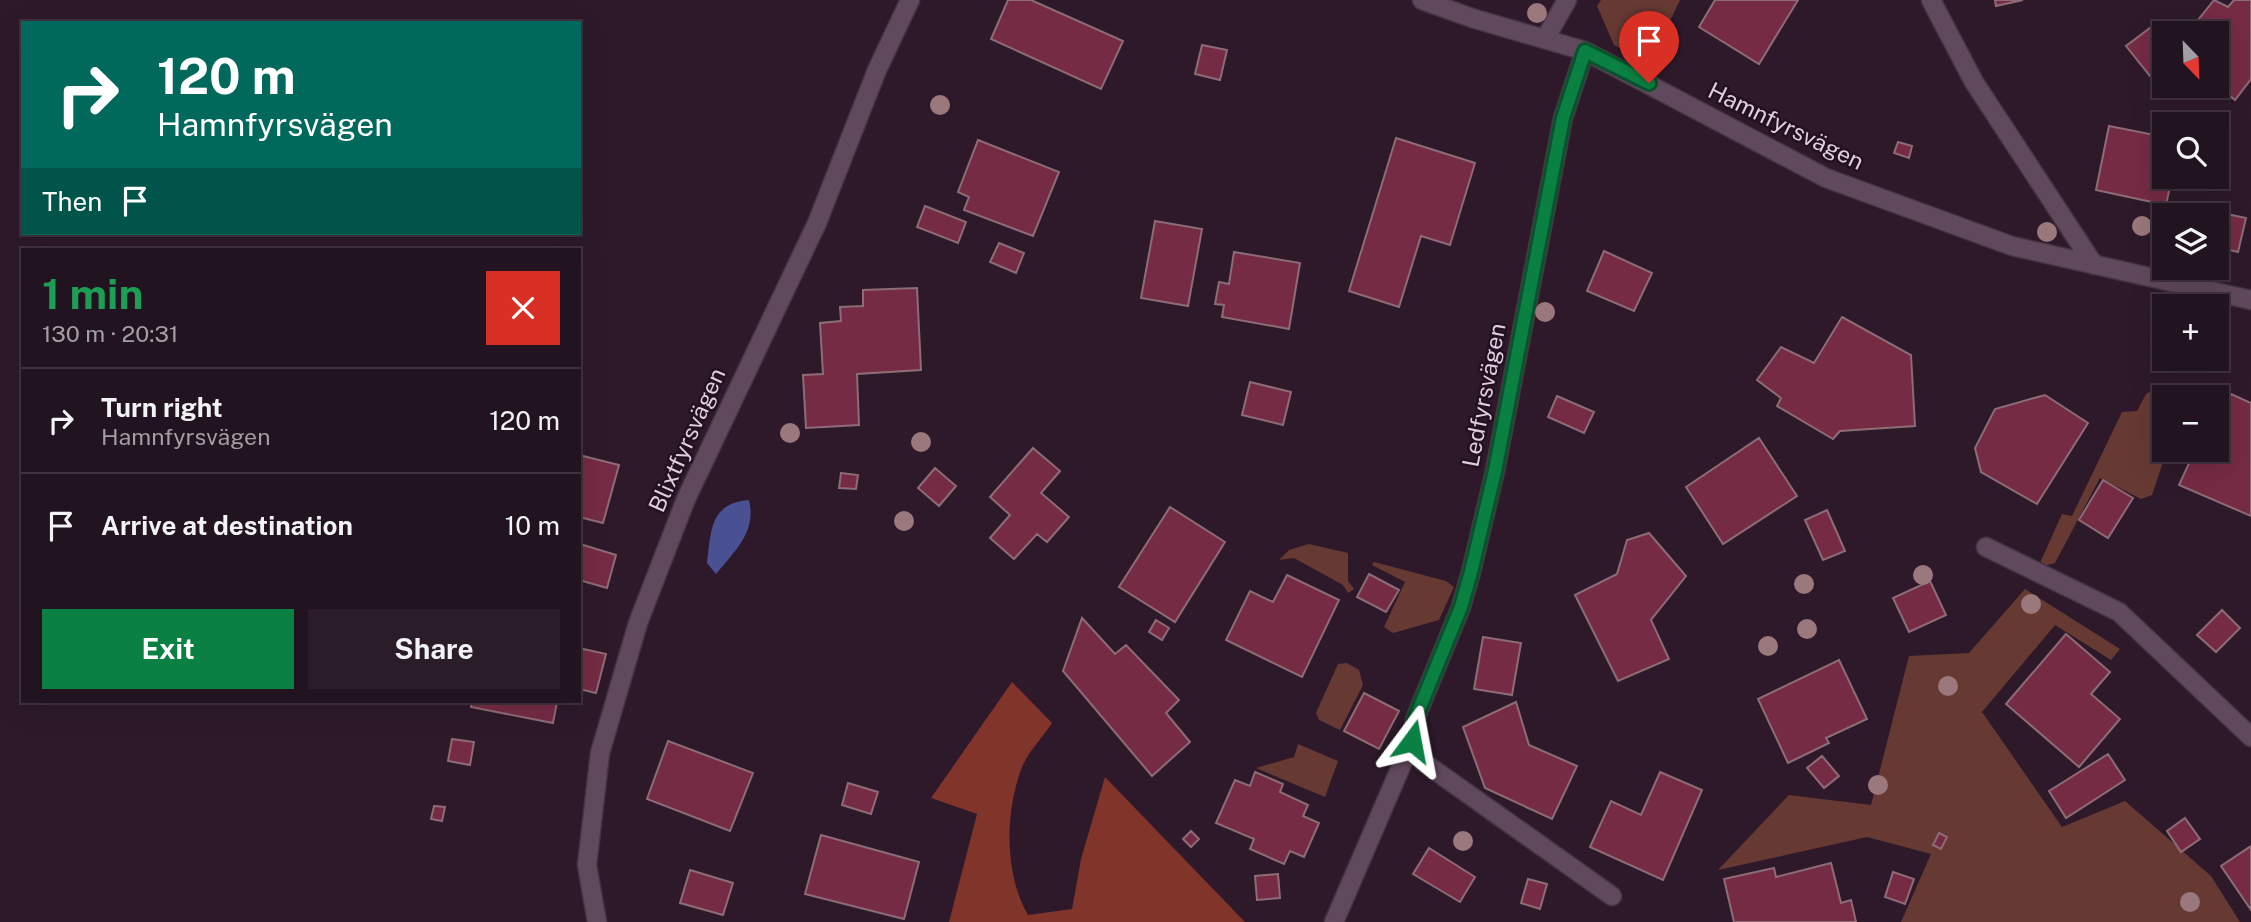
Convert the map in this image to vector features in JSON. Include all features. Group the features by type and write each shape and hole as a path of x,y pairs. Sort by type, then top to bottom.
{"street":[{"name":"Blixtfyrsvägen","path":"597,922 587,864 600,753 638,623 685,499 817,223 877,70 910,0"},
{"name":"Hamnfyrsvägen","path":"1422,0 1585,51 1826,178 2012,246 2251,300"},
{"path":"1545,39 1567,0"},
{"path":"1931,0 1974,82 2094,265"},
{"name":"Ledfyrsvägen","path":"1334,922 1412,741 1415,719 1461,607 1495,471 1563,118 1585,51"},
{"path":"1986,547 2119,612 2251,737"},
{"path":"1412,741 1423,762 1612,896"}],"shaded area":[{"path":"1601,0 1680,0 1650,63 1614,45 1597,6"},
{"path":"2152,391 2152,462 2163,462 2152,495 2141,499 2100,478 2055,563 2044,566 2040,563 2062,514 2072,516 2122,412 2137,411 2146,394"},
{"path":"1309,544 1348,553 1348,581 1354,589 1348,593 1343,585 1294,558 1279,560 1289,550"},
{"path":"1374,562 1446,581 1454,587 1439,620 1393,633 1384,627 1405,582 1372,565"},
{"path":"2025,589 2120,649 2111,660 2055,625 1982,712 2062,827 2125,801 2211,876 2240,922 1901,922 1931,854 1867,837 1718,870 1789,795 1871,805 1909,656 1969,653"},
{"path":"1347,663 1359,670 1363,685 1340,730 1319,720 1316,713 1338,664"},
{"path":"1012,682 1052,723 1022,767 1012,803 1011,862 1020,899 1028,915 1072,909 1081,859 1105,777 1245,922 949,922 977,814 931,798"},
{"path":"1298,744 1338,761 1325,797 1256,768 1294,757"}],"water":[{"path":"749,500 751,511 747,532 716,574 707,563 715,521 727,507"}],"building":[{"path":"1008,0 1031,0 1123,41 1101,89 991,39"},
{"path":"1715,0 1798,0 1759,64 1699,27"},
{"path":"1995,0 2023,0 1996,6"},
{"path":"2214,0 2228,7 2234,0 2251,0 2251,79 2235,100 2230,96 2230,21 2197,21"},
{"path":"2152,26 2152,74 2150,76 2126,46"},
{"path":"1202,45 1227,50 1220,80 1195,74"},
{"path":"2109,126 2152,134 2152,189 2169,189 2166,203 2096,190"},
{"path":"1396,138 1475,163 1450,245 1421,236 1399,307 1349,291"},
{"path":"978,140 1059,172 1033,236 964,210 969,197 958,192"},
{"path":"1898,142 1912,146 1909,158 1894,153"},
{"path":"925,206 966,222 958,243 917,227"},
{"path":"2229,214 2246,218 2238,252 2229,250"},
{"path":"1155,221 1202,229 1188,306 1141,298"},
{"path":"999,243 1024,253 1016,273 990,262"},
{"path":"1604,251 1652,273 1634,311 1587,291"},
{"path":"1234,252 1300,263 1289,329 1222,317 1224,305 1215,304 1219,282 1229,284"},
{"path":"917,288 921,370 857,374 859,425 806,428 803,375 823,374 820,323 841,321 840,307 863,306 863,290"},
{"path":"1842,317 1911,355 1915,426 1840,431 1833,439 1777,406 1781,398 1757,380 1781,347 1814,363"},
{"path":"1250,382 1291,392 1283,425 1242,415"},
{"path":"2231,394 2251,403 2251,516 2179,485 2190,462 2229,462"},
{"path":"2045,395 2088,423 2037,504 1981,472 1975,448 1995,409"},
{"path":"1557,396 1594,412 1584,433 1548,417"},
{"path":"1759,438 1797,496 1723,544 1686,487"},
{"path":"1033,448 1060,471 1041,493 1069,517 1047,542 1037,534 1014,559 990,538 1010,515 990,497"},
{"path":"581,456 619,465 603,523 581,518"},
{"path":"935,468 956,486 939,506 918,488"},
{"path":"841,473 858,475 856,489 839,488"},
{"path":"2103,480 2133,498 2108,538 2079,520"},
{"path":"1170,507 1225,542 1175,622 1119,587"},
{"path":"1827,510 1845,551 1823,560 1805,520"},
{"path":"1649,533 1686,576 1651,620 1669,659 1618,681 1575,595 1617,574 1627,540"},
{"path":"581,544 616,555 607,588 581,581"},
{"path":"1369,574 1399,590 1386,612 1357,597"},
{"path":"1287,575 1339,600 1302,677 1226,640 1250,591 1273,602"},
{"path":"1930,581 1946,615 1909,632 1893,598"},
{"path":"2222,610 2240,628 2216,652 2197,635"},
{"path":"1082,618 1115,654 1126,645 1179,700 1166,713 1190,742 1152,776 1063,671"},
{"path":"1156,620 1169,628 1162,640 1149,632"},
{"path":"2066,634 2110,672 2091,694 2120,719 2079,767 2006,704"},
{"path":"1483,637 1521,643 1512,695 1474,689"},
{"path":"581,648 606,654 596,693 581,689"},
{"path":"1839,660 1867,719 1826,738 1829,743 1788,763 1758,699"},
{"path":"1364,693 1399,711 1379,749 1344,731"},
{"path":"1516,702 1529,745 1577,766 1552,819 1485,788 1463,727"},
{"path":"472,703 557,703 553,723 471,707"},
{"path":"452,739 474,742 470,765 448,761"},
{"path":"668,741 753,773 730,831 647,799"},
{"path":"2108,754 2125,780 2066,818 2049,791"},
{"path":"1822,756 1839,776 1824,788 1807,768"},
{"path":"1255,772 1283,784 1280,792 1308,805 1303,816 1319,823 1304,857 1290,851 1284,864 1250,849 1254,839 1216,823 1235,780 1250,786"},
{"path":"1660,772 1702,790 1663,880 1590,847 1611,801 1641,815"},
{"path":"848,783 878,792 871,814 842,805"},
{"path":"434,806 445,807 442,821 431,819"},
{"path":"2185,818 2200,839 2181,852 2167,831"},
{"path":"1191,831 1199,839 1191,847 1183,839"},
{"path":"1939,833 1947,837 1941,849 1933,845"},
{"path":"821,835 919,862 904,919 805,894"},
{"path":"2251,846 2251,910 2221,866"},
{"path":"1429,848 1475,877 1460,902 1413,874"},
{"path":"1831,863 1841,903 1851,900 1856,922 1734,922 1724,879 1774,868 1776,877"},
{"path":"690,870 733,883 723,915 680,903"},
{"path":"1893,872 1914,879 1905,904 1885,897"},
{"path":"1278,874 1280,898 1257,900 1255,876"},
{"path":"1528,879 1547,884 1540,909 1521,903"}],"route":[{"path":"1412,741 1415,719 1461,607 1471,572 1495,471 1547,191 1563,118 1585,51 1649,83"}]}
